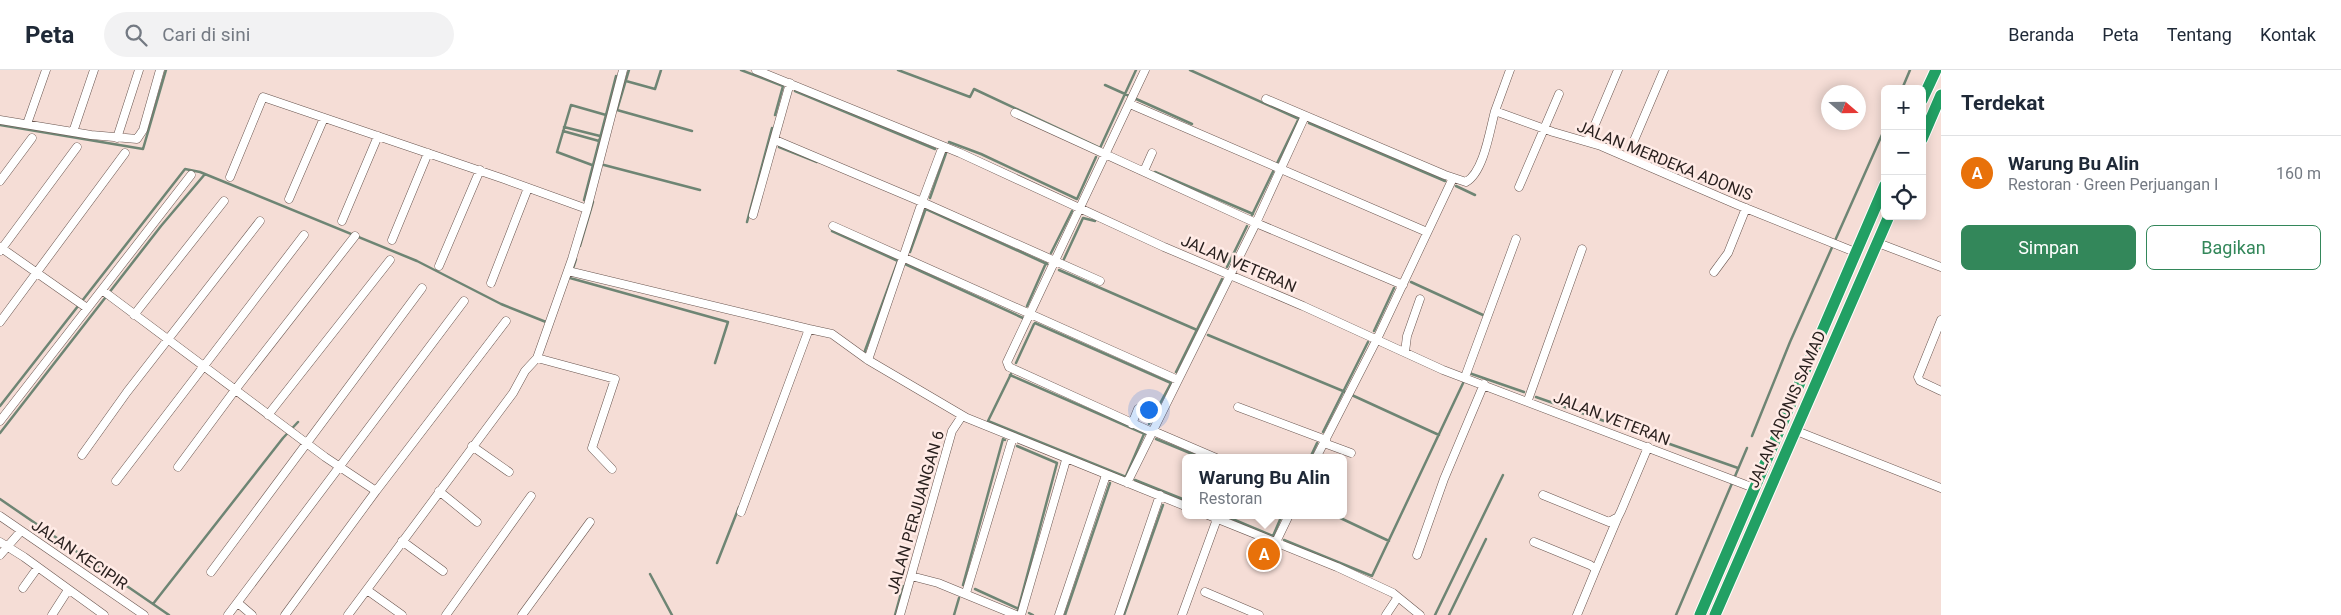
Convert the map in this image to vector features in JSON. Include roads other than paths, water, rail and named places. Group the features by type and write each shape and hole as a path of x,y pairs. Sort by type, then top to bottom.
{"highway":[{"path":"1926,91 1936,70"},
{"path":"1926,131 1940,101"},
{"path":"1700,615 1881,194"},
{"name":"JALAN ADONIS SAMAD","path":"1715,615 1794,430 1887,220"},
{"path":"1830,312 1844,318"},
{"path":"1734,537 1746,541"}],"street":[{"path":"27,124 46,70"},
{"path":"72,132 94,70"},
{"path":"117,138 139,70"},
{"path":"0,120 72,132 132,140 138,139 141,135 160,70"},
{"path":"348,615 512,393 525,371 537,358 568,271 587,209 623,70"},
{"name":"JALAN VETERAN","path":"756,70 943,146 1465,378 1528,400 1754,488"},
{"path":"1146,70 1104,154 1081,208 1007,362 1009,367 1132,424 1206,454"},
{"path":"1266,99 1466,182 1471,178 1485,150 1495,111 1510,70"},
{"path":"1588,142 1618,70"},
{"path":"1627,157 1664,70"},
{"path":"753,215 790,83"},
{"path":"1519,187 1560,94"},
{"path":"230,178 262,97 480,170 587,209"},
{"path":"1130,104 1427,232"},
{"name":"JALAN MERDEKA ADONIS","path":"1495,111 1627,157 1746,208 1856,252"},
{"path":"1015,113 1256,223 1402,285"},
{"path":"1127,483 1256,223 1305,116"},
{"path":"289,199 324,118"},
{"path":"342,221 378,136"},
{"path":"0,181 32,138"},
{"path":"775,140 922,202 1100,281"},
{"path":"868,360 943,146"},
{"path":"77,147 1,249 84,307"},
{"path":"0,322 125,153"},
{"path":"392,240 428,153"},
{"path":"1144,171 1152,153"},
{"path":"439,266 480,170"},
{"path":"0,421 84,307 107,294 191,175"},
{"path":"1318,454 1377,339 1453,178"},
{"path":"491,283 528,188"},
{"path":"134,315 224,201"},
{"path":"1714,272 1728,253 1746,208"},
{"path":"82,455 127,392 260,221"},
{"path":"833,226 1178,380"},
{"path":"116,481 304,235"},
{"path":"178,467 235,390 355,236"},
{"path":"1465,378 1516,239"},
{"path":"1878,243 1941,267"},
{"path":"1528,400 1582,249"},
{"path":"268,415 390,260"},
{"path":"568,271 832,334 868,360 963,417 1066,460 1182,505"},
{"path":"211,572 422,288"},
{"path":"107,294 339,467 376,491"},
{"path":"1405,352 1407,336 1420,299"},
{"path":"228,615 464,301"},
{"path":"1941,320 1918,378 1920,381 1941,391"},
{"path":"285,615 376,491 506,321"},
{"path":"741,512 809,328"},
{"path":"537,358 615,379 592,448 612,469"},
{"path":"1417,554 1444,479 1484,384"},
{"path":"1238,407 1352,452"},
{"path":"1132,424 1138,409"},
{"name":"JALAN PERJUANGAN 6","path":"900,615 952,431 963,417"},
{"path":"1794,430 1941,488"},
{"path":"966,593 1013,437"},
{"path":"472,446 509,472"},
{"path":"1577,615 1648,447"},
{"path":"1022,615 1066,460"},
{"path":"1059,615 1106,475"},
{"path":"439,491 477,522"},
{"path":"1119,615 1160,495"},
{"path":"1543,495 1609,522 1618,517"},
{"path":"446,615 531,496"},
{"name":"JALAN KECIPIR","path":"0,516 144,615"},
{"path":"1182,615 1218,519 1337,566 1398,597 1420,615"},
{"path":"1276,542 1287,519"},
{"path":"522,615 590,522"},
{"path":"0,555 21,531"},
{"path":"402,541 443,571"},
{"path":"0,542 38,567 102,615"},
{"path":"1534,542 1590,564 1596,570"},
{"path":"23,588 38,567"},
{"path":"911,576 966,593 1016,615"},
{"path":"52,615 68,590"},
{"path":"367,590 402,615"},
{"path":"1205,592 1259,615"},
{"path":"1386,615 1398,597"},
{"path":"238,603 252,615"}],"waterway":[{"path":"0,125 143,149 166,70"},
{"path":"629,70 617,110 692,131"},
{"path":"626,81 655,89 661,70"},
{"path":"741,70 783,86"},
{"path":"898,70 970,97 974,89 1100,148"},
{"path":"1100,148 1136,70"},
{"path":"1190,70 1299,119"},
{"path":"1904,85 1910,70"},
{"path":"584,200 616,76"},
{"path":"1105,85 1192,124"},
{"path":"775,115 783,86"},
{"path":"795,91 935,149"},
{"path":"592,165 557,152 571,105 606,115"},
{"path":"1252,215 1299,118"},
{"path":"1309,123 1445,181"},
{"path":"564,127 600,136"},
{"path":"747,222 772,128"},
{"path":"1752,436 1790,342 1884,130"},
{"path":"563,131 599,141"},
{"path":"949,142 981,154 1077,199"},
{"path":"779,147 817,162"},
{"path":"930,198 946,153"},
{"path":"1077,199 1096,157"},
{"path":"604,165 700,190"},
{"path":"0,406 185,169 200,172 417,261 501,304 546,322"},
{"path":"1155,172 1253,214"},
{"path":"0,433 161,226 205,174"},
{"path":"1456,186 1475,195"},
{"path":"580,246 593,202"},
{"path":"910,252 926,208"},
{"path":"926,209 1047,264"},
{"path":"1051,253 1072,211"},
{"path":"1064,259 1083,218 1095,221"},
{"path":"1227,267 1247,226"},
{"path":"832,231 898,261"},
{"path":"576,259 570,278 728,322 715,363"},
{"path":"863,356 898,261"},
{"path":"1027,306 1046,263"},
{"path":"905,264 1023,318"},
{"path":"1059,270 1197,330"},
{"path":"1176,372 1222,279"},
{"path":"1411,282 1483,315"},
{"path":"1374,331 1394,288"},
{"path":"1035,323 1171,383"},
{"path":"1016,363 1034,324"},
{"path":"1208,335 1343,391 1439,435"},
{"path":"1323,432 1368,342"},
{"path":"1469,373 1524,392"},
{"path":"1011,374 988,421 1126,477"},
{"path":"1010,375 1145,434"},
{"path":"1284,540 1372,576 1465,379"},
{"path":"1149,424 1171,383"},
{"path":"1536,397 1738,468"},
{"path":"169,615 153,604 283,438 298,422"},
{"path":"1126,476 1144,434"},
{"path":"963,585 1003,439 1005,440"},
{"path":"1156,439 1192,454"},
{"path":"1312,454 1317,443"},
{"path":"1017,446 1057,463 1018,610"},
{"path":"1676,615 1747,448"},
{"path":"1435,615 1503,475"},
{"path":"1135,480 1182,499"},
{"path":"1065,615 1110,483"},
{"path":"0,499 153,604"},
{"path":"1124,615 1163,505"},
{"path":"717,563 739,507"},
{"path":"1233,519 1273,536"},
{"path":"1273,536 1280,519"},
{"path":"1342,519 1389,541"},
{"path":"1449,615 1486,539"},
{"path":"650,574 672,615"},
{"path":"895,615 903,586"},
{"path":"975,589 1019,609"},
{"path":"954,615 959,598"},
{"path":"1029,613 1033,615"}],"place":[{"name":"Warung Bu Alin","path":"1264,554"}]}
